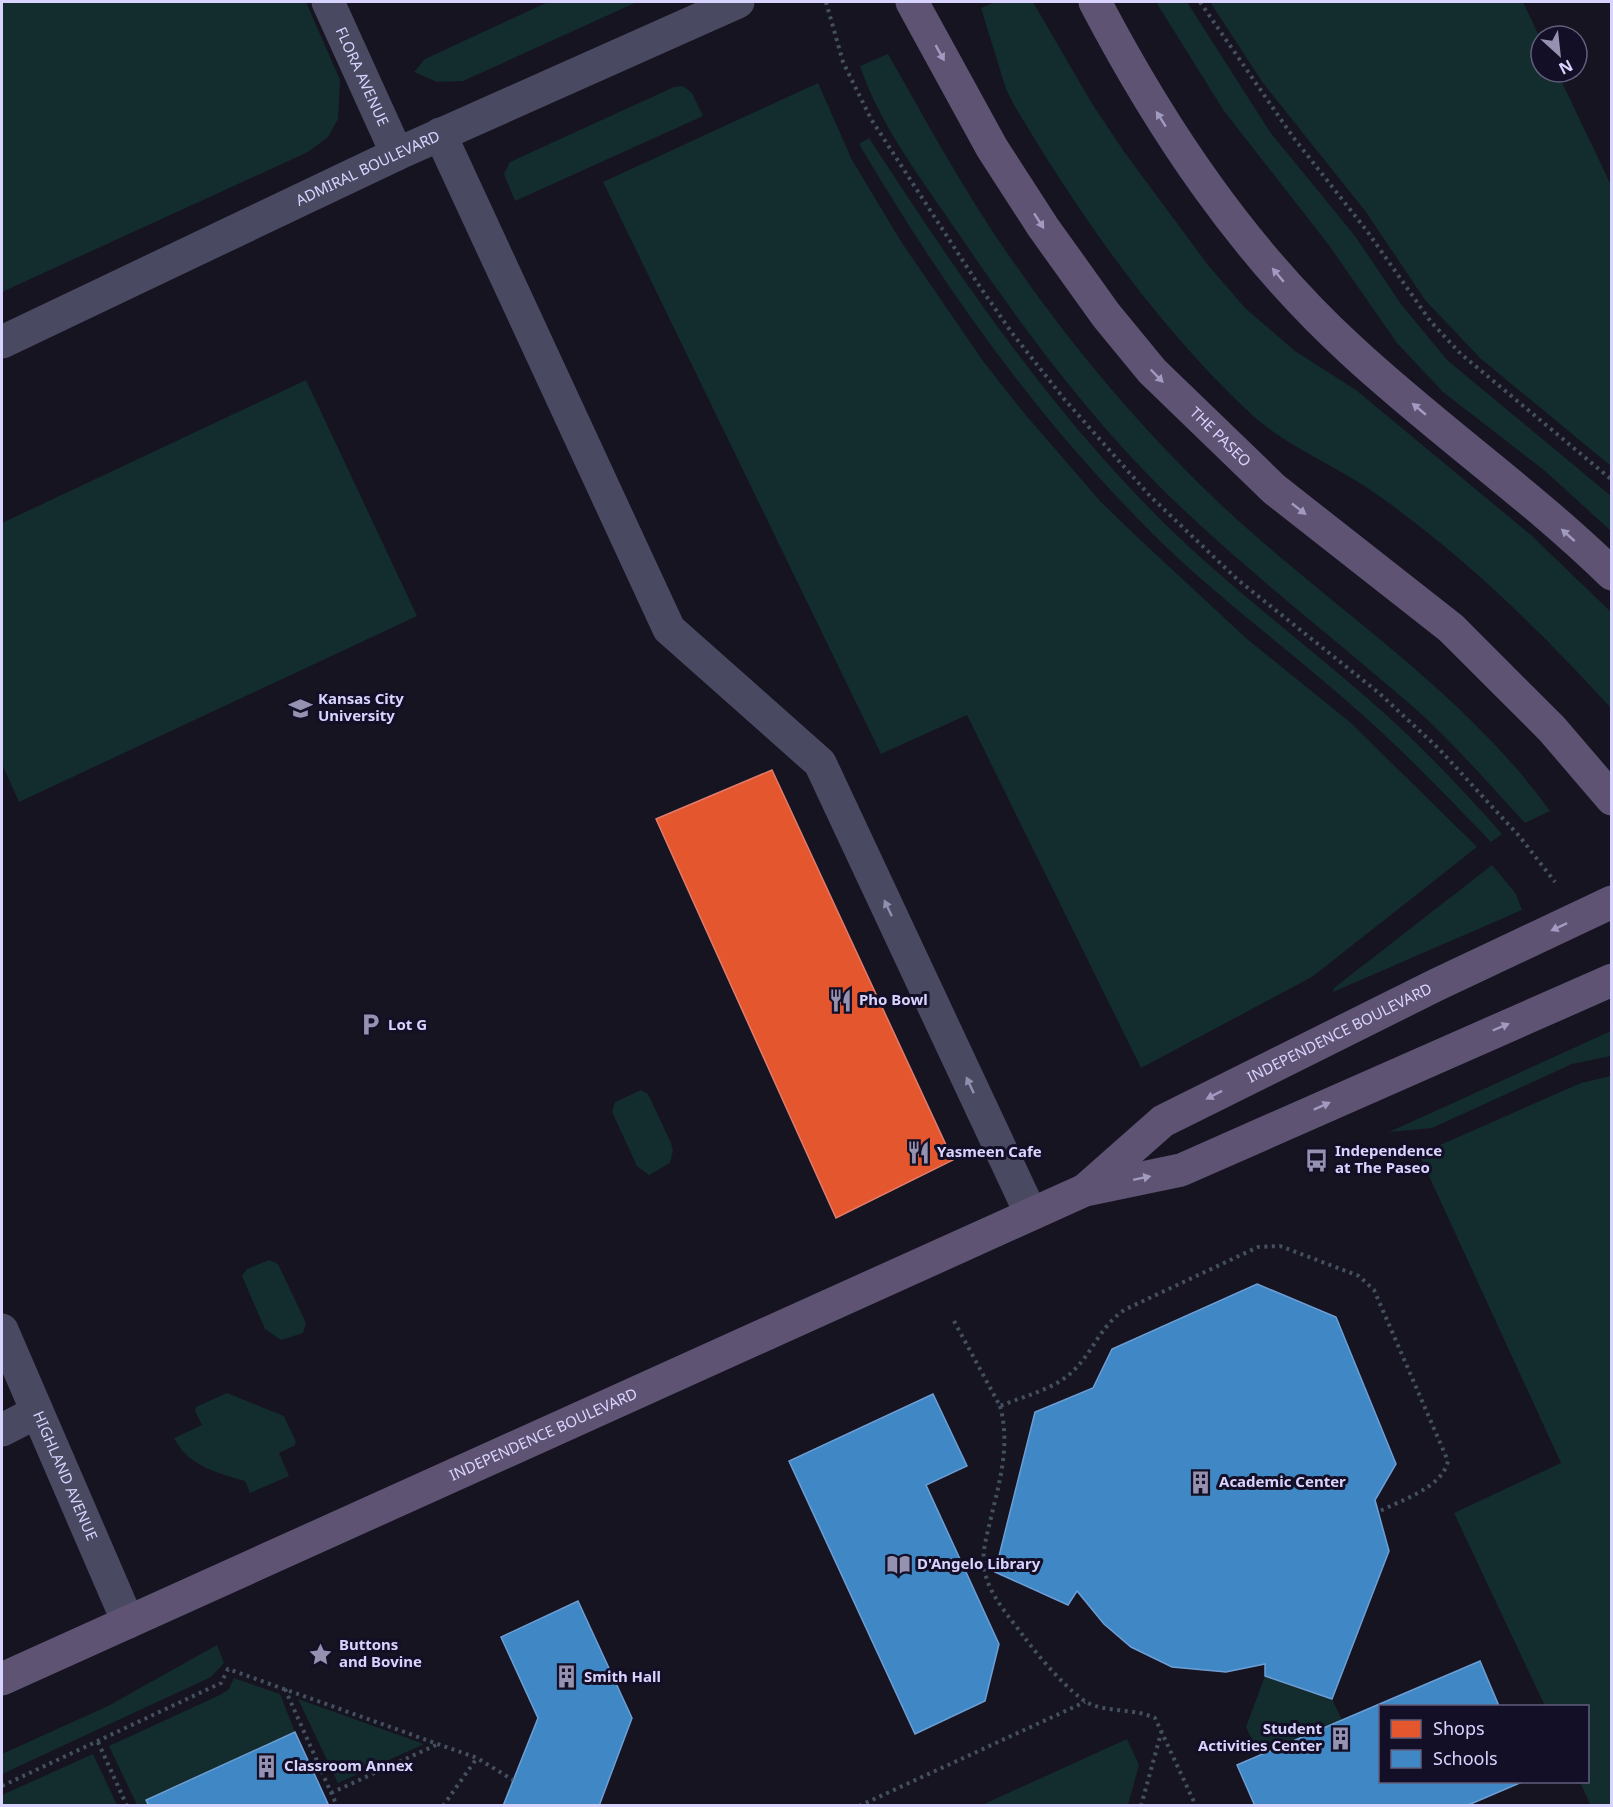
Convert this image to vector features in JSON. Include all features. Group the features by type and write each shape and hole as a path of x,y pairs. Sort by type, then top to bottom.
{"main road":[{"name":"THE PASEO","path":"912,2 992,148 1043,227 1106,315 1152,370 1274,489 1451,628 1552,729 1611,799"},
{"path":"1095,2 1132,73 1176,143 1227,214 1287,285 1350,349 1519,490 1611,574"},
{"name":"INDEPENDENCE BOULEVARD","path":"1085,1190 1163,1121 1436,985 1611,902"},
{"name":"INDEPENDENCE BOULEVARD","path":"2,1679 1085,1190 1181,1170 1611,980"}],"street":[{"name":"FLORA AVENUE","path":"328,2 397,154"},
{"name":"ADMIRAL BOULEVARD","path":"2,342 440,134 738,2"},
{"path":"440,134 669,629 820,763 1031,1214"},
{"name":"HIGHLAND AVENUE","path":"2,1330 128,1622"},
{"path":"2,1430 38,1412"}],"path":[{"path":"826,2 843,62 871,119 982,290 1065,400 1150,496 1238,580 1378,693 1438,748 1520,837 1552,879"},
{"path":"1200,2 1293,137 1367,231 1431,322 1461,354 1611,480"},
{"path":"1000,1406 1056,1383 1074,1370 1109,1320 1124,1310 1258,1247 1280,1246 1359,1276 1374,1290 1448,1461 1446,1472 1436,1482 1378,1512"},
{"path":"954,1321 1000,1406 1005,1426 1004,1458 983,1554 985,1574 998,1599 1037,1655 1085,1702 1096,1706 1145,1713 1155,1718 1196,1806"},
{"path":"2,1786 221,1683 228,1669 477,1758 513,1780"},
{"path":"285,1689 337,1806"},
{"path":"859,1806 1085,1702"},
{"path":"1141,1806 1161,1732"},
{"path":"98,1742 127,1806"},
{"path":"331,1793 437,1744"},
{"path":"443,1806 477,1758"}],"green space":[{"path":"2,2 306,2 340,80 338,119 328,137 308,152 2,292"},
{"path":"548,2 637,2 463,81 437,82 414,72 425,59"},
{"path":"995,2 1033,2 1091,102 1125,153 1208,265 1245,308 1295,351 1356,390 1532,536 1611,612 1611,708 1525,619 1464,563 1400,511 1366,487 1264,425 1216,380 1183,344 1093,228 1014,105 1006,89 981,8"},
{"path":"1156,2 1187,2 1270,132 1355,236 1401,304 1447,360 1611,496 1611,531 1545,471 1443,392 1397,343 1328,244 1224,111"},
{"path":"1210,2 1523,2 1533,24 1529,24 1529,84 1563,84 1611,185 1611,466 1480,358 1425,300 1366,212 1263,83"},
{"path":"888,54 999,242 1039,298 1110,388 1161,445 1215,499 1433,685 1475,724 1514,766 1550,811 1525,823 1441,733 1195,520 1165,492 1108,431 1081,400 1005,301 891,131 860,66"},
{"path":"818,83 852,160 902,243 983,361 1024,413 1100,501 1135,535 1247,639 1351,723 1477,847 1312,977 1141,1068 967,715 881,754 603,182"},
{"path":"683,86 692,93 703,116 515,201 504,174 510,162 674,87"},
{"path":"869,138 937,241 1008,340 1083,436 1124,482 1219,574 1399,726 1502,834 1491,842 1361,713 1175,556 1110,490 1031,397 958,299 859,144"},
{"path":"306,380 417,616 19,802 2,764 2,523"},
{"path":"1492,865 1516,894 1522,910 1333,992 1334,988"},
{"path":"1611,1031 1611,1056 1572,1064 1432,1128 1389,1132"},
{"path":"1611,1076 1612,1805 1591,1806 1580,1783 1589,1783 1589,1705 1545,1705 1454,1513 1561,1463 1417,1150 1440,1145 1581,1083"},
{"path":"641,1090 648,1094 673,1151 670,1163 649,1175 637,1166 612,1112 615,1102"},
{"path":"269,1260 278,1264 306,1323 303,1333 281,1340 265,1329 242,1276 247,1269"},
{"path":"227,1393 284,1416 296,1442 294,1446 279,1453 289,1476 250,1493 245,1481 204,1467 180,1448 174,1438 202,1425 195,1411 196,1407"},
{"path":"217,1645 224,1663 211,1677 2,1774 2,1754 108,1706"},
{"path":"1265,1676 1332,1699 1342,1720 1259,1755 1246,1727"},
{"path":"234,1678 280,1694 295,1732 147,1800 149,1805 137,1805 109,1746 220,1695 229,1689"},
{"path":"298,1699 424,1744 338,1783"},
{"path":"1127,1739 1139,1765 1128,1805 982,1805"},
{"path":"93,1754 117,1805 2,1805 2,1795"}],"building: Shops":[{"path":"772,770 953,1160 836,1218 656,819"}],"building: Schools":[{"name":"Academic Center","path":"1257,1284 1336,1317 1396,1464 1375,1500 1389,1551 1332,1699 1265,1676 1265,1664 1226,1672 1172,1667 1131,1647 1104,1624 1077,1591 1068,1605 995,1572 1035,1412 1093,1388 1112,1349"},
{"name":"D'Angelo Library","path":"933,1394 967,1466 926,1485 999,1644 985,1701 915,1734 789,1461"},
{"name":"Smith Hall","path":"578,1601 632,1718 599,1806 503,1806 538,1718 501,1637"},
{"name":"Student Activities Center","path":"1480,1661 1499,1705 1379,1705 1379,1783 1520,1783 1466,1806 1255,1806 1237,1765"},
{"name":"Classroom Annex","path":"295,1732 329,1806 149,1806 146,1800"}],"place":[{"name":"Kansas City University","path":"300,708"},
{"name":"Pho Bowl","path":"841,1000"},
{"name":"Lot G","path":"370,1025"},
{"name":"Yasmeen Cafe","path":"919,1152"},
{"name":"Independence at The Paseo","path":"1317,1160"},
{"name":"Academic Center","path":"1201,1482"},
{"name":"D'Angelo Library","path":"899,1564"},
{"name":"Buttons and Bovine","path":"321,1654"},
{"name":"Smith Hall","path":"566,1677"},
{"name":"Student Activities Center","path":"1340,1738"},
{"name":"Classroom Annex","path":"266,1766"}]}
